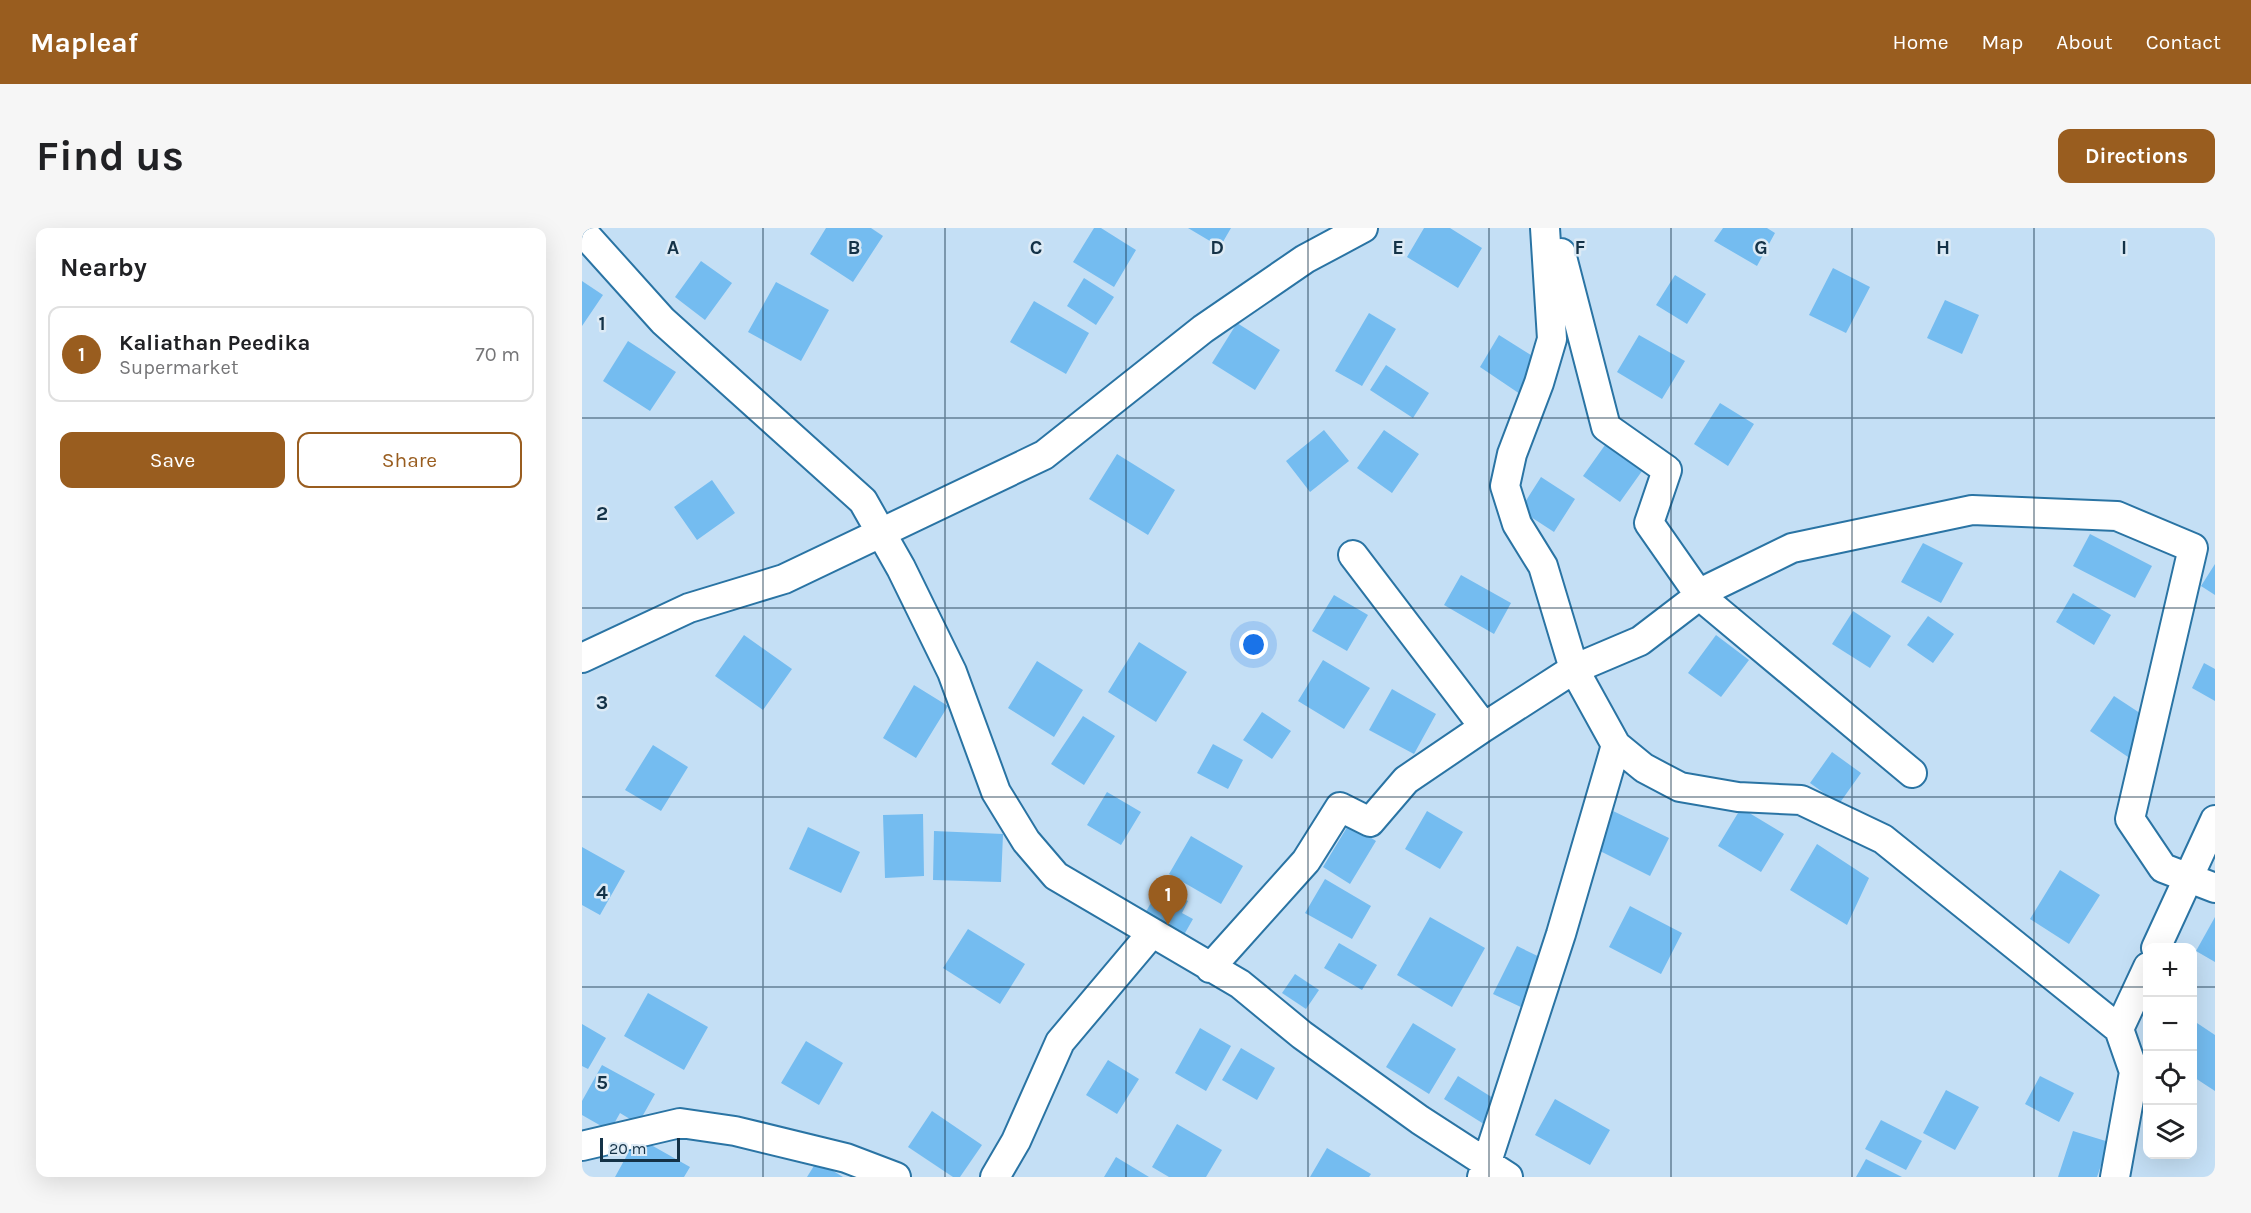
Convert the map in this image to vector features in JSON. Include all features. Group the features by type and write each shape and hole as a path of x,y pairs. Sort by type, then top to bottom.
{"street":[{"path":"582,658 689,608 784,579 1044,455 1203,329 1305,259 1363,228"},
{"path":"1545,228 1552,339 1539,383 1512,454 1505,486 1517,524 1543,566 1574,669 1616,745 1644,768 1680,787 1738,797 1801,800 1883,839 2119,1029 2134,1072 2115,1177"},
{"path":"1555,228 1606,427 1667,470 1649,523 1700,596 1912,773"},
{"path":"582,231 663,321 862,501 881,532 952,672 996,792 1026,841 1056,876 1151,934 1240,984 1302,1035 1492,1172 1616,745"},
{"path":"1210,968 1306,861 1340,807 1370,822 1406,780 1484,726 1574,669 1640,641 1700,596 1792,548 1972,510 2117,516 2193,548 2130,819 2163,868 2215,888"},
{"path":"1353,555 1484,726"},
{"path":"2158,943 2215,820"},
{"path":"995,1177 1016,1141 1060,1042 1151,934"},
{"path":"2119,1029 2143,978"},
{"path":"582,1146 680,1123 735,1131 846,1158 896,1177"}],"building":[{"path":"826,228 871,228 883,236 853,282 810,254"},
{"path":"1094,228 1101,228 1136,250 1114,287 1073,262"},
{"path":"1188,228 1231,228 1220,247"},
{"path":"1424,228 1450,228 1482,248 1458,288 1407,257"},
{"path":"1723,228 1767,228 1775,233 1757,266 1714,241"},
{"path":"701,261 732,283 705,320 675,297"},
{"path":"1833,268 1870,287 1846,333 1809,315"},
{"path":"1675,275 1706,294 1687,324 1656,305"},
{"path":"1084,278 1114,297 1096,325 1067,306"},
{"path":"582,281 603,295 582,326"},
{"path":"776,282 829,310 801,361 748,332"},
{"path":"1945,300 1979,315 1962,354 1927,338"},
{"path":"1034,301 1089,333 1066,374 1010,342"},
{"path":"1369,313 1396,329 1362,386 1335,371"},
{"path":"1237,323 1280,350 1255,390 1212,363"},
{"path":"1499,335 1539,360 1520,394 1480,367"},
{"path":"1639,335 1685,361 1662,399 1617,372"},
{"path":"628,341 676,372 650,411 603,381"},
{"path":"1386,365 1429,393 1413,418 1370,390"},
{"path":"1720,403 1754,424 1728,466 1694,444"},
{"path":"1324,430 1349,461 1310,492 1286,461"},
{"path":"1384,430 1419,454 1392,493 1357,468"},
{"path":"1610,438 1647,464 1620,502 1583,476"},
{"path":"1117,454 1175,490 1148,535 1089,499"},
{"path":"1541,477 1575,499 1554,532 1520,510"},
{"path":"712,480 735,513 697,540 674,507"},
{"path":"2090,534 2152,566 2135,598 2073,566"},
{"path":"1923,543 1963,563 1941,603 1901,582"},
{"path":"2215,564 2215,595 2201,586"},
{"path":"1461,575 1511,603 1494,634 1444,605"},
{"path":"2073,593 2111,615 2094,645 2056,622"},
{"path":"1334,595 1368,615 1347,651 1312,631"},
{"path":"1853,611 1891,636 1870,668 1832,644"},
{"path":"1928,616 1954,634 1933,663 1907,645"},
{"path":"744,635 792,669 763,710 715,676"},
{"path":"1716,635 1749,660 1721,697 1688,673"},
{"path":"1139,642 1187,672 1156,722 1108,692"},
{"path":"1323,660 1370,688 1344,729 1298,701"},
{"path":"1037,661 1083,690 1054,737 1008,708"},
{"path":"2204,663 2215,669 2215,701 2192,688"},
{"path":"914,685 948,706 916,758 883,738"},
{"path":"1392,689 1436,714 1414,754 1369,730"},
{"path":"2114,696 2152,721 2128,757 2090,731"},
{"path":"1262,712 1291,731 1272,759 1243,740"},
{"path":"1083,716 1115,736 1084,785 1051,764"},
{"path":"1213,744 1243,760 1228,789 1197,773"},
{"path":"653,745 688,767 661,811 625,790"},
{"path":"1832,752 1861,773 1839,804 1810,783"},
{"path":"1107,792 1141,812 1121,845 1087,825"},
{"path":"1741,808 1784,834 1761,872 1718,846"},
{"path":"1611,810 1669,838 1650,876 1592,847"},
{"path":"1427,811 1463,832 1440,869 1405,849"},
{"path":"923,814 924,876 885,878 883,815"},
{"path":"1349,824 1376,841 1350,884 1323,867"},
{"path":"808,827 860,852 841,893 789,869"},
{"path":"934,831 1003,834 1001,882 933,880"},
{"path":"1191,836 1243,866 1221,904 1169,874"},
{"path":"1817,844 1869,878 1847,925 1790,890"},
{"path":"582,847 625,871 600,915 582,905"},
{"path":"2060,870 2100,895 2069,944 2030,919"},
{"path":"1164,879 1176,885 1173,892 1188,901 1182,913 1193,919 1181,940 1142,919"},
{"path":"1325,879 1371,906 1352,939 1305,913"},
{"path":"1630,906 1682,933 1661,974 1609,947"},
{"path":"1430,917 1485,948 1452,1007 1397,975"},
{"path":"2215,917 2215,962 2197,952"},
{"path":"968,929 1025,964 1000,1004 943,968"},
{"path":"1339,943 1377,965 1362,990 1324,968"},
{"path":"1517,946 1546,960 1523,1008 1493,994"},
{"path":"1295,974 1319,990 1306,1009 1282,993"},
{"path":"648,993 708,1027 684,1070 624,1036"},
{"path":"1413,1023 1456,1049 1429,1094 1386,1067"},
{"path":"2197,1023 2215,1035 2215,1091 2197,1079"},
{"path":"582,1024 606,1038 588,1069 582,1066"},
{"path":"1200,1028 1231,1046 1206,1091 1175,1073"},
{"path":"806,1041 843,1063 819,1105 781,1083"},
{"path":"1241,1048 1275,1068 1257,1100 1222,1080"},
{"path":"1108,1060 1139,1079 1117,1114 1086,1095"},
{"path":"602,1065 655,1094 638,1124 620,1113 610,1131 582,1115 582,1101"},
{"path":"1458,1076 1501,1103 1487,1126 1444,1099"},
{"path":"2040,1076 2074,1093 2059,1122 2025,1104"},
{"path":"1946,1090 1979,1107 1955,1150 1923,1133"},
{"path":"1555,1099 1610,1130 1590,1165 1535,1135"},
{"path":"932,1111 982,1145 960,1177 953,1177 908,1147"},
{"path":"1881,1120 1922,1141 1906,1170 1865,1149"},
{"path":"1177,1124 1222,1150 1206,1177 1169,1177 1152,1167"},
{"path":"2073,1131 2109,1142 2097,1177 2058,1177"},
{"path":"637,1137 690,1167 684,1177 615,1177"},
{"path":"1327,1148 1371,1174 1369,1177 1310,1177"},
{"path":"1116,1157 1149,1177 1104,1177"},
{"path":"1866,1159 1902,1177 1856,1177"},
{"path":"817,1161 843,1177 807,1177"}],"place":[{"name":"Kaliathan Peedika","path":"1168,925"}]}
